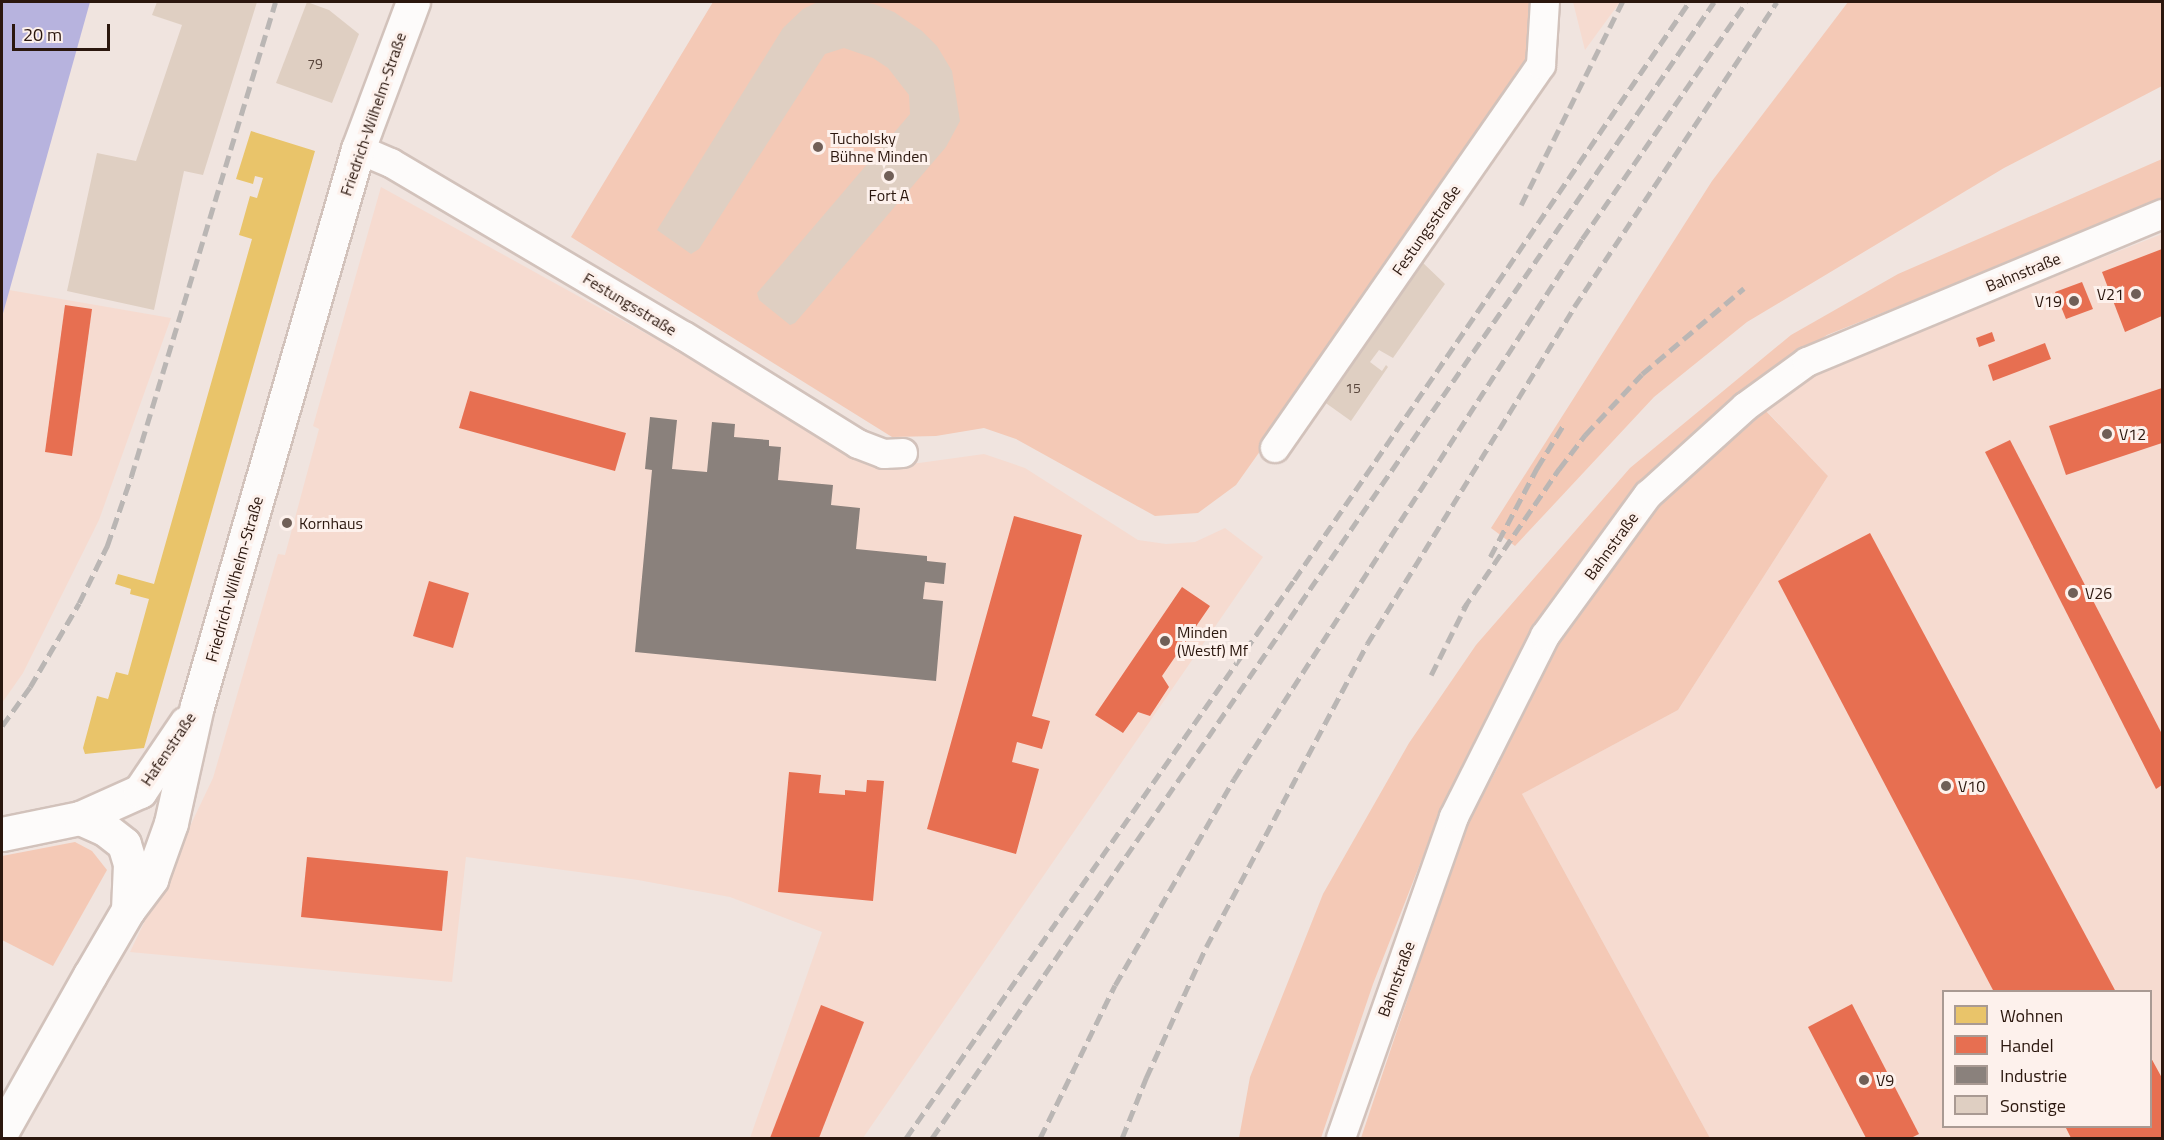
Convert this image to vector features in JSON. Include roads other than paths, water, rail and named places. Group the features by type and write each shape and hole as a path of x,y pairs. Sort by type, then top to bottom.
{"main road":[{"name":"Friedrich-Wilhelm-Straße","path":"2,1131 128,910 151,879 171,823 197,706 358,149 412,2"},
{"name":"Hafenstraße","path":"2,834 80,818 140,791 197,706"},
{"path":"80,818 105,829 124,844 130,864 128,910"}],"street":[{"name":"Festungsstraße","path":"1275,448 1541,65 1545,2"},
{"name":"Festungsstraße","path":"358,149 391,163 654,318 858,444 884,454 903,453"},
{"name":"Bahnstraße","path":"1341,1138 1454,817 1545,636 1648,495 1746,407 1807,362 2163,214"}],"railway":[{"path":"2,726 30,687 79,603 107,546 131,477 275,2"},
{"path":"1521,205 1622,2"},
{"path":"906,1138 1294,580 1689,2"},
{"path":"932,1138 1714,2"},
{"path":"1040,1138 1115,985 1234,779 1582,239 1746,2"},
{"path":"1122,1138 1146,1078 1206,947 1367,644 1574,307 1777,2"},
{"path":"1463,609 1585,435 1642,374 1744,288"},
{"path":"1490,557 1537,468 1564,424"},
{"path":"1431,675 1467,603"}],"place":[{"name":"Tucholsky Bühne Minden","path":"818,147"},
{"name":"Fort A","path":"889,176"},
{"name":"V21","path":"2136,294"},
{"name":"V19","path":"2074,301"},
{"name":"V12","path":"2107,434"},
{"name":"Kornhaus","path":"287,523"},
{"name":"V26","path":"2073,593"},
{"name":"Minden (Westf) Mf","path":"1165,641"},
{"name":"V10","path":"1946,786"},
{"name":"V9","path":"1864,1080"}]}
